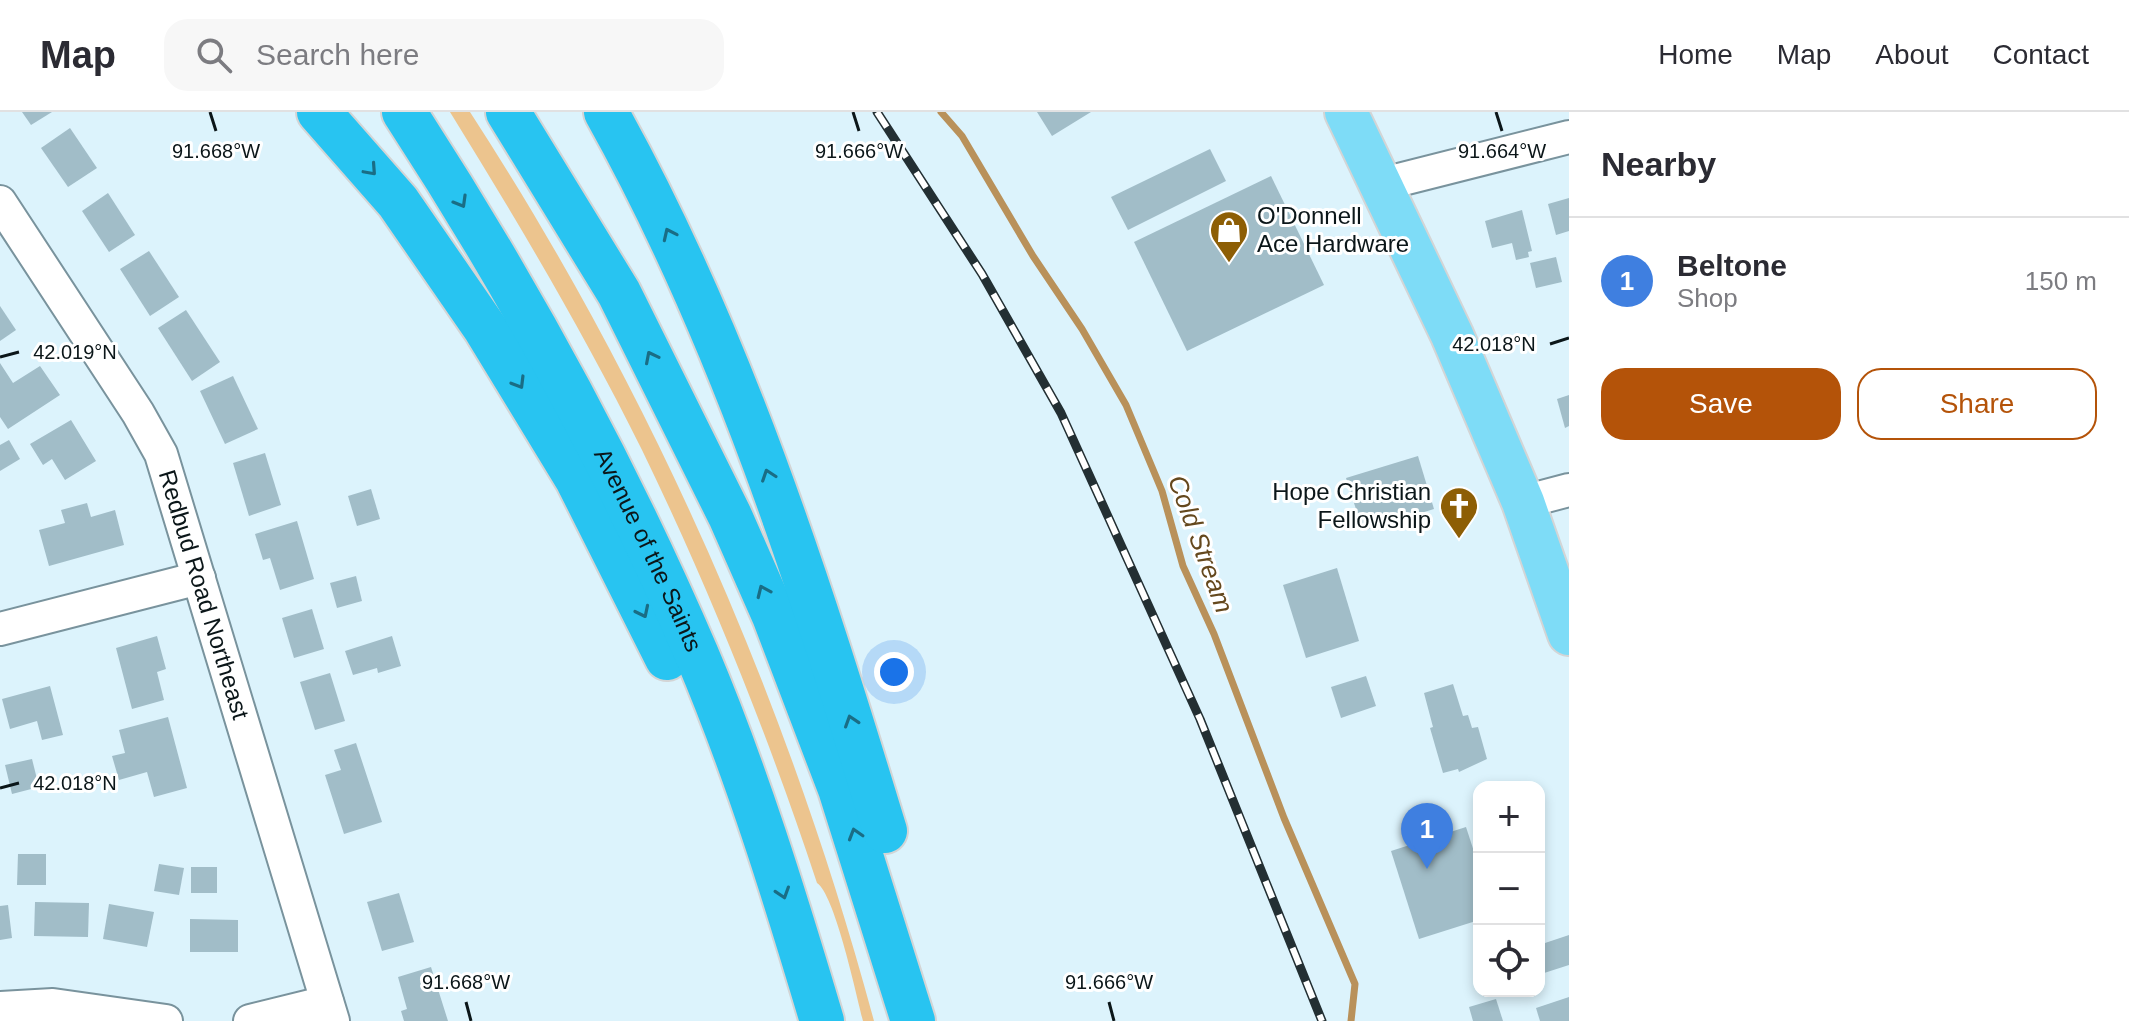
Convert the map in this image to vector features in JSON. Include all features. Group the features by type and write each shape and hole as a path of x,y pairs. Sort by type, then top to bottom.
{"highway":[{"path":"319,112 398,202 485,328 577,479 672,669 750,793"},
{"name":"Avenue of the Saints","path":"404,112 442,170 588,424 697,655 750,793 822,1021"},
{"path":"508,112 619,293 730,516 774,616 840,789 912,1018"},
{"path":"606,112 641,175 729,367 834,668 892,855 912,1018"}],"main road":[{"path":"1346,112 1452,335 1523,502 1569,634"}],"street":[{"path":"1379,185 1569,137"},
{"name":"Redbud Road Northeast","path":"0,202 138,413 161,454 330,1012"},
{"path":"1523,502 1569,490"},
{"path":"0,629 199,578"},
{"path":"0,1008 53,1005 166,1021"},
{"path":"250,1021 330,1012"}],"shaded area":[{"path":"450,112 470,112 536,218 655,437 708,551 800,783 874,1021 863,1021 831,906 817,883 737,664 667,503 574,321"}],"building":[{"path":"22,112 52,112 31,125"},
{"path":"1037,112 1091,112 1052,136"},
{"path":"70,128 97,168 68,187 41,148"},
{"path":"1210,149 1226,181 1128,230 1111,197"},
{"name":"O'Donnell Ace Hardware","path":"1271,176 1324,285 1187,351 1134,242"},
{"path":"108,193 135,235 109,252 82,211"},
{"path":"1569,198 1569,231 1556,235 1548,204"},
{"path":"1522,210 1532,251 1528,252 1529,257 1516,260 1512,243 1492,248 1485,221"},
{"path":"149,251 179,297 150,316 120,269"},
{"path":"1556,257 1562,282 1536,288 1530,263"},
{"path":"0,306 16,330 0,341"},
{"path":"186,310 220,362 192,381 158,328"},
{"path":"0,363 13,383 40,366 60,395 8,429 0,417"},
{"path":"233,376 258,429 225,444 200,391"},
{"path":"1569,395 1569,426 1565,428 1557,399"},
{"path":"71,420 96,461 65,480 52,459 43,465 30,444"},
{"path":"9,440 20,459 0,471 0,445"},
{"path":"265,453 281,505 249,516 233,463"},
{"path":"1418,456 1434,509 1363,531 1346,478"},
{"path":"371,489 380,519 357,526 348,496"},
{"path":"87,503 91,517 115,510 124,545 49,566 39,530 65,523 61,510"},
{"path":"297,521 314,579 280,590 270,558 263,560 255,534"},
{"path":"1337,568 1359,641 1306,658 1283,585"},
{"path":"356,576 362,601 337,608 330,583"},
{"path":"312,609 324,649 294,658 282,618"},
{"path":"157,636 166,669 157,672 164,700 132,709 116,648"},
{"path":"392,636 401,666 378,673 377,668 353,675 345,651"},
{"path":"330,673 345,721 315,730 300,682"},
{"path":"1366,676 1376,706 1341,718 1331,687"},
{"path":"1453,684 1463,716 1468,715 1472,728 1478,727 1487,759 1459,772 1458,769 1443,773 1424,693"},
{"path":"50,686 63,735 42,740 37,721 10,729 2,699"},
{"path":"168,717 187,788 154,797 147,772 119,780 112,756 125,753 119,730"},
{"path":"356,743 382,822 344,834 325,775 341,770 334,750"},
{"path":"32,759 39,787 12,794 5,765"},
{"path":"1466,827 1473,849 1473,922 1419,939 1391,851"},
{"path":"18,854 46,854 46,885 17,885"},
{"path":"159,864 184,868 179,895 154,891"},
{"path":"191,867 217,867 217,893 191,893"},
{"path":"399,893 414,942 382,951 367,902"},
{"path":"35,902 89,903 88,937 34,936"},
{"path":"109,904 154,912 147,947 103,939"},
{"path":"8,905 12,938 0,940 0,906"},
{"path":"190,919 238,920 238,952 190,952"},
{"path":"1569,935 1569,965 1545,973 1545,943"},
{"path":"431,967 448,1021 404,1021 401,1011 407,1009 398,977"},
{"path":"1569,997 1569,1021 1540,1021 1536,1008"},
{"path":"1496,999 1503,1021 1473,1021 1469,1007"}],"waterway":[{"name":"Cold Stream","path":"941,112 962,136 1126,405 1162,491 1183,566 1214,634 1284,818 1355,984 1351,1021"}],"railway":[{"path":"877,112 982,274 1061,413 1200,719 1322,1021"}],"place":[{"name":"O'Donnell Ace Hardware","path":"1229,264"},
{"name":"Hope Christian Fellowship","path":"1459,540"},
{"name":"Beltone","path":"1427,869"}]}
